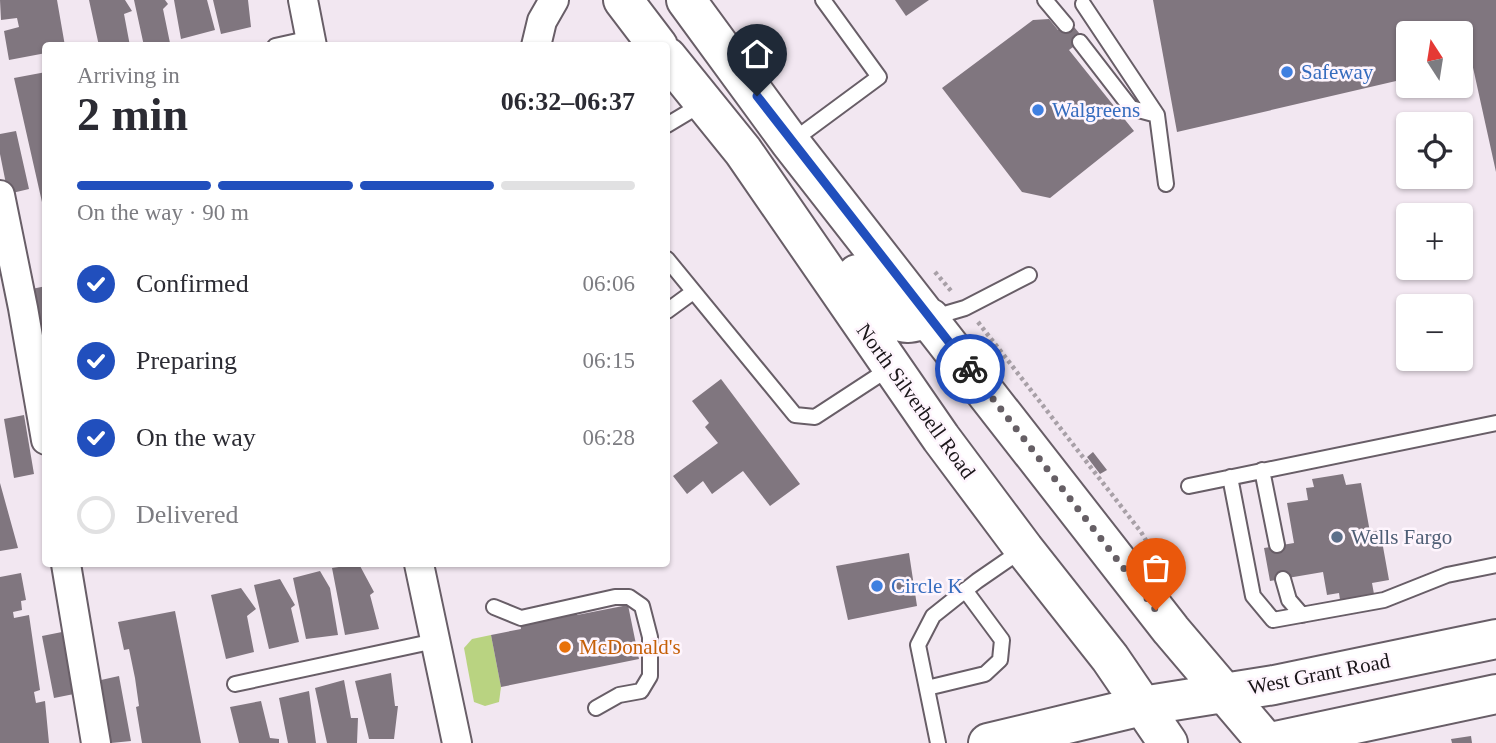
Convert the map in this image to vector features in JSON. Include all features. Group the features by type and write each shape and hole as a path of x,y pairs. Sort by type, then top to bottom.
{"main road":[{"path":"623,0 655,42"},
{"path":"686,0 790,142 1163,620 1267,743 1496,694"},
{"name":"North Silverbell Road","path":"670,61 743,151 891,368 1024,549 1110,658 1168,743"},
{"path":"743,151 787,185 820,222 885,313 909,323 930,318"},
{"name":"West Grant Road","path":"988,743 1142,706 1274,685 1496,639"}],"street":[{"path":"303,0 312,42"},
{"path":"537,42 542,20 554,0"},
{"path":"0,195 42,417"},
{"path":"67,567 96,743"},
{"path":"420,567 457,743"}],"lane":[{"path":"790,142 880,77 823,0"},
{"path":"1045,0 1066,24"},
{"path":"1083,4 1157,115 1166,184"},
{"path":"1080,42 1131,108 1157,115"},
{"path":"670,123 703,104"},
{"path":"670,263 795,415 815,417 891,368"},
{"path":"930,318 965,308 1029,275"},
{"path":"670,309 693,292"},
{"path":"1189,486 1496,423"},
{"path":"1262,470 1277,545"},
{"path":"1230,477 1253,596 1273,621 1384,600 1447,575 1496,565"},
{"path":"938,743 918,645 933,616 1024,549"},
{"path":"1283,579 1289,600 1302,615"},
{"path":"927,688 985,674 1000,660 1002,640 965,590"},
{"path":"494,607 521,618 615,597 629,597 642,606 650,637 650,676 641,691 619,695 596,708"},
{"path":"235,684 435,641"}],"path":[{"path":"992,338 1141,532 1154,555"}],"green space":[{"path":"491,635 501,687 499,702 485,706 474,702 464,648 472,639"}],"building":[{"path":"0,0 57,0 64,42 42,42 42,54 9,60 4,31 19,27 17,18 1,20"},
{"path":"89,0 125,0 132,11 124,14 129,42 98,42"},
{"path":"134,0 165,0 168,4 163,9 170,42 143,42"},
{"path":"174,0 207,0 215,30 181,39"},
{"path":"213,0 248,0 251,27 221,34"},
{"path":"895,0 929,0 906,16"},
{"name":"Safeway","path":"1153,0 1496,0 1496,172 1474,72 1474,21 1396,21 1396,81 1177,132"},
{"name":"Walgreens","path":"1049,19 1058,30 1070,22 1084,39 1069,50 1134,131 1050,198 1022,192 942,88 1033,20"},
{"path":"42,73 42,202 14,78"},
{"path":"16,131 29,189 8,194 0,154 0,134"},
{"path":"42,287 42,351 39,351 27,290"},
{"path":"721,379 800,484 770,506 743,471 712,494 703,481 687,494 673,476 718,443 705,427 709,423 692,401"},
{"path":"24,415 34,474 14,478 4,419"},
{"path":"1093,452 1107,470 1100,474 1087,457"},
{"name":"Wells Fargo","path":"1343,474 1346,485 1361,483 1370,532 1380,530 1389,580 1372,583 1374,594 1340,600 1339,593 1327,595 1323,572 1270,581 1264,548 1294,543 1287,503 1308,500 1306,488 1314,487 1312,479"},
{"path":"0,483 18,548 0,551"},
{"name":"Circle K","path":"909,553 917,606 848,620 836,566"},
{"path":"361,567 374,592 370,595 379,629 345,635 332,568"},
{"path":"320,571 330,588 338,635 306,639 293,578"},
{"path":"21,573 26,600 21,601 22,610 13,612 14,618 29,615 40,690 34,692 36,703 45,701 49,743 0,743 0,577"},
{"path":"280,579 295,605 291,608 299,642 269,649 254,585"},
{"path":"241,588 256,609 247,616 254,652 226,659 211,595"},
{"name":"McDonald's","path":"628,605 639,659 501,687 491,635 521,629 520,622 578,610 577,615"},
{"path":"175,611 201,743 142,743 136,707 139,706 135,678 129,649 124,650 118,622"},
{"path":"62,632 74,694 54,698 42,636"},
{"path":"391,673 395,706 398,706 394,739 369,739 355,681"},
{"path":"119,676 131,741 111,743 101,680"},
{"path":"344,680 351,718 358,718 357,743 327,743 315,688"},
{"path":"309,691 316,743 288,743 279,698"},
{"path":"261,701 270,738 279,739 279,743 239,743 230,707"},
{"path":"1471,736 1472,743 1452,743 1451,739"}],"way so far":[{"path":"970,369 1156,610"}],"place":[{"name":"Safeway","path":"1287,72"},
{"name":"Walgreens","path":"1038,110"},
{"name":"Wells Fargo","path":"1337,537"},
{"name":"Circle K","path":"877,586"},
{"name":"McDonald's","path":"565,647"}],"route":[{"path":"757,96 970,369"}]}
